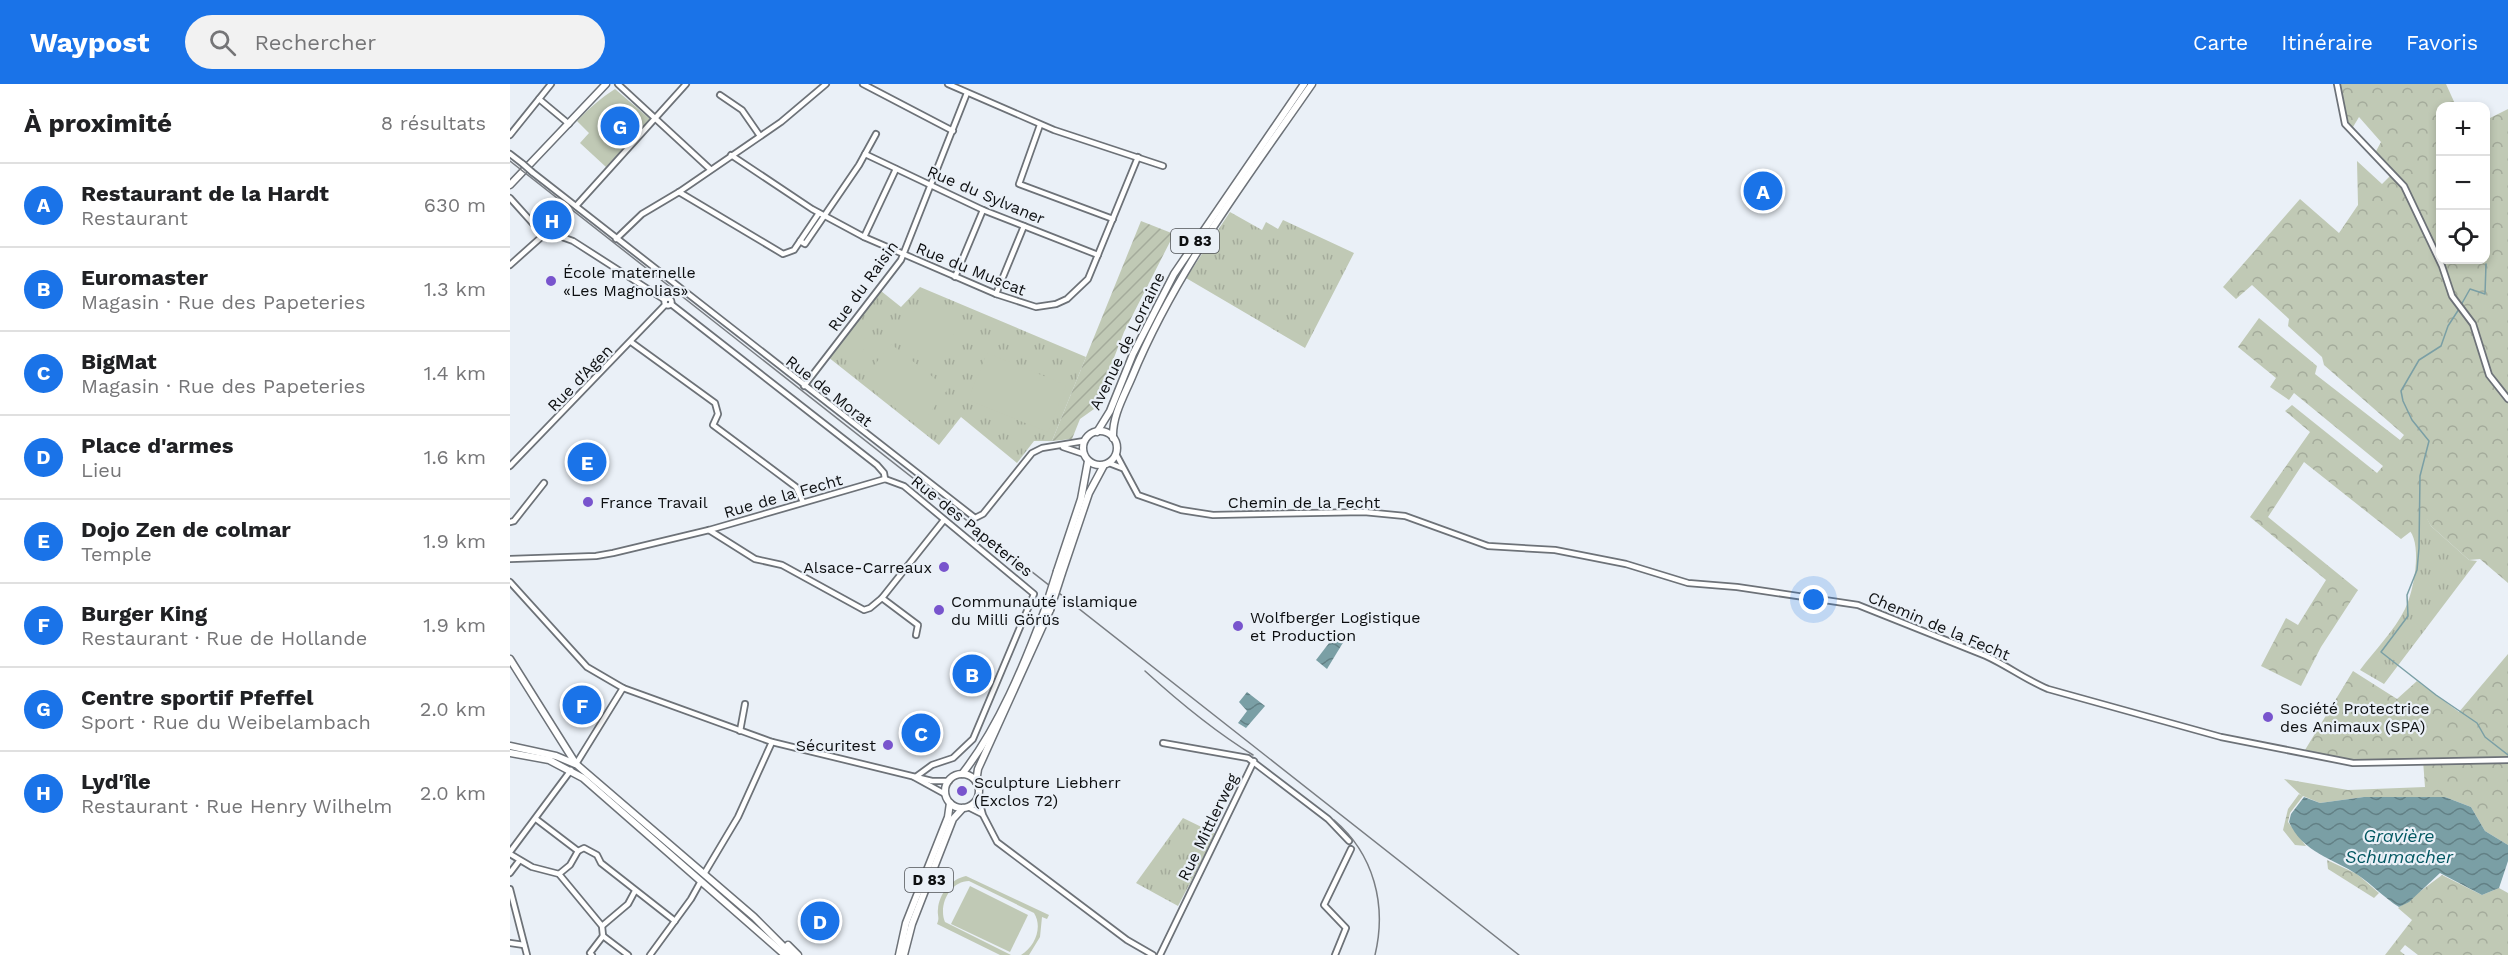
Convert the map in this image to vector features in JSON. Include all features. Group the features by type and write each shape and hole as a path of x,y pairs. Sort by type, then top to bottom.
{"main road":[{"path":"510,185 606,84"},
{"name":"Avenue de Lorraine","path":"1096,432 1110,411 1133,354 1174,274 1304,84"},
{"name":"Avenue de Lorraine","path":"1113,438 1117,413 1166,303 1196,252 1312,84"},
{"path":"1047,610 986,740 962,774 949,781 945,794 950,802 966,807 978,797 976,782 984,754 1027,665 1047,610 1060,572 1089,493 1106,464 1116,454 1113,438 1106,432 1096,432 1084,441 1084,454 1088,461 1081,499 1060,572"},
{"path":"1088,461 1106,464"},
{"path":"510,659 574,767"},
{"path":"510,746 556,756 574,767 798,955"},
{"path":"556,756 564,748"},
{"path":"510,753 574,767"},
{"path":"962,774 976,782"},
{"name":"D 83","path":"899,955 906,924 948,817 950,802"},
{"name":"D 83","path":"904,955 912,924 949,830 966,807"},
{"path":"703,877 785,955"},
{"path":"778,939 792,955"}],"street":[{"path":"510,135 551,84"},
{"path":"618,84 710,169"},
{"path":"576,206 687,84"},
{"path":"616,239 642,214 679,192 789,116 826,84"},
{"path":"863,84 953,131"},
{"path":"948,84 1040,125 1163,166"},
{"path":"2337,84 2340,110 2345,124 2404,186 2442,266 2459,309 2473,324 2489,375 2508,399"},
{"name":"Rue du Raisin","path":"804,386 903,255 967,93"},
{"path":"720,95 742,110 760,136"},
{"path":"539,99 569,124"},
{"path":"1040,125 1019,184 1113,219"},
{"path":"800,241 805,244 825,217 876,134"},
{"name":"Rue de Morat","path":"510,154 975,518 983,514 1032,453 1042,448 1064,447 1084,441"},
{"name":"Rue du Sylvaner","path":"865,154 983,210 1098,255"},
{"name":"Rue du Muscat","path":"731,155 825,217 864,237 1026,305 1056,304 1083,286 1138,157"},
{"path":"864,237 896,170"},
{"path":"679,192 787,254 800,241 819,213"},
{"name":"Rue des Papeteries","path":"510,198 533,224 544,232 573,241 667,303 877,465 883,470 885,479 904,486 1030,588 1034,598 973,739 959,754 932,765 914,776"},
{"path":"955,277 983,210"},
{"path":"510,265 544,232 566,215"},
{"path":"996,294 1024,226"},
{"name":"Rue d'Agen","path":"510,466 667,303"},
{"path":"631,342 715,404 718,407 718,414 712,425 796,487 803,502"},
{"name":"Rue de Morat","path":"1064,447 1084,454"},
{"name":"Chemin de la Fecht","path":"1116,454 1138,495 1181,510 1213,515 1386,513 1405,516 1488,546 1555,550 1626,564 1688,583 1737,586 1858,605 2005,664 2022,678 2048,689 2240,741 2303,751 2353,763 2508,760"},
{"path":"1106,464 1125,470"},
{"name":"Rue de la Fecht","path":"510,559 596,556 709,530 885,479"},
{"path":"510,522 514,521 544,483"},
{"path":"709,530 755,560 782,565 858,608 870,608 882,598 944,520"},
{"path":"510,582 587,667 623,688 772,742 932,781 949,781"},
{"path":"882,598 918,625 916,635"},
{"path":"590,954 603,936 602,926 559,874 519,861 510,853 574,767 623,688"},
{"path":"740,731 744,704"},
{"path":"650,955 675,921 738,817 772,742"},
{"name":"Rue Mittlerweg","path":"1160,955 1254,761 1242,756 1163,742"},
{"path":"1254,761 1328,819 1349,841"},
{"path":"928,769 932,781"},
{"path":"914,776 945,794"},
{"path":"978,797 993,836 1004,848 1127,940 1153,955"},
{"path":"966,807 983,815"},
{"path":"536,819 578,851"},
{"path":"559,874 570,865 578,851 584,848 597,855 601,863 634,891 675,921"},
{"path":"1335,955 1346,928 1324,905 1351,849"},
{"path":"510,873 519,861"},
{"path":"510,889 526,955"},
{"path":"602,926 618,914 634,891"},
{"path":"603,936 628,955"},
{"path":"510,943 524,945"}],"green space":[{"path":"2340,84 2446,84 2454,102 2436,102 2436,264 2490,264 2490,118 2508,109 2508,583 2480,559 2469,560 2431,526 2427,519 2401,539 2304,462 2268,517 2358,590 2321,647 2301,686 2261,666 2286,618 2298,625 2326,580 2250,517 2310,432 2285,411 2292,405 2377,473 2383,466 2294,393 2289,400 2270,387 2276,378 2238,347 2259,318 2317,366 2315,374 2400,440 2404,435 2324,365 2322,357 2288,326 2289,319 2252,285 2236,299 2223,287 2300,199 2339,233 2358,205 2357,161 2382,184 2394,172 2375,153 2381,142 2359,117 2353,127 2350,126 2343,110"},
{"path":"615,89 650,119 606,167 580,143 589,133 577,121"},
{"path":"1230,212 1262,230 1266,222 1278,229 1283,220 1354,253 1305,348 1186,278"},
{"path":"1141,221 1174,234 1124,332 1094,409 1080,419 1072,439 1052,441"},
{"path":"920,287 1086,357 1052,441 1034,441 1017,463 961,417 939,445 828,357 881,291 901,307"},
{"path":"928,294 964,322 936,357 900,330"},
{"path":"853,329 870,342 852,365 836,352"},
{"path":"891,344 948,389 919,427 862,381"},
{"path":"987,353 1066,385 1048,432 968,400"},
{"path":"2427,518 2431,526 2469,560 2477,561 2384,684 2360,670 2390,633 2405,609 2411,591 2416,558 2414,538 2410,531"},
{"path":"2508,654 2508,845 2485,831 2471,807 2445,797 2364,797 2320,803 2303,796 2290,813 2288,822 2306,846 2295,845 2283,830 2288,809 2299,794 2302,796 2284,779 2348,790 2425,787 2423,760 2352,761 2305,750 2353,671 2397,699 2417,681 2459,712"},
{"path":"1183,818 1216,834 1178,906 1136,883"},
{"path":"2327,860 2357,874 2379,893 2374,898 2328,869"},
{"path":"2442,875 2482,895 2499,888 2508,893 2508,955 2418,955 2405,945 2400,951 2405,955 2385,955 2412,920 2398,908"},
{"path":"966,876 1049,915 1047,919 1042,917 1040,937 1029,955 1021,955 1034,942 1038,930 1034,913 969,881 956,885 947,895 943,908 945,922 1011,955 1000,955 937,924 939,903 943,893 955,880"},
{"path":"970,886 1028,915 1010,952 951,924"}],"water":[{"path":"1336,634 1344,641 1327,669 1316,660"},
{"path":"1247,692 1265,706 1246,728 1238,723 1247,711 1239,702"},
{"name":"Gravière Schumacher","path":"2304,797 2320,803 2364,797 2445,797 2471,807 2485,831 2508,845 2508,861 2499,888 2482,895 2440,873 2409,902 2399,907 2358,875 2319,854 2302,841 2289,822 2291,814"}],"waterway":[{"path":"2461,305 2470,289 2485,294 2486,264"},
{"path":"2459,309 2448,326 2441,346 2419,360 2401,391 2412,420 2429,441 2420,476 2419,548 2417,570 2407,595 2408,616 2381,652 2436,695 2477,723 2485,737 2508,755"}],"railway":[{"path":"510,161 1519,955"},
{"path":"1145,671 1197,716 1253,755"},
{"path":"1334,820 1359,848 1374,882 1379,918 1375,955"}],"place":[{"name":"Centre sportif Pfeffel","path":"620,126"},
{"name":"Restaurant de la Hardt","path":"1763,191"},
{"name":"Lyd'île","path":"552,220"},
{"name":"École maternelle «Les Magnolias»","path":"551,281"},
{"name":"Dojo Zen de colmar","path":"587,462"},
{"name":"France Travail","path":"588,502"},
{"name":"Alsace-Carreaux","path":"944,567"},
{"name":"Communauté islamique du Milli Görüs","path":"939,610"},
{"name":"Wolfberger Logistique et Production","path":"1238,626"},
{"name":"Euromaster","path":"972,674"},
{"name":"Burger King","path":"582,705"},
{"name":"Société Protectrice des Animaux (SPA)","path":"2268,717"},
{"name":"BigMat","path":"921,733"},
{"name":"Sécuritest","path":"888,745"},
{"name":"Sculpture Liebherr (Exclos 72)","path":"962,791"},
{"name":"Place d'armes","path":"820,921"}]}
